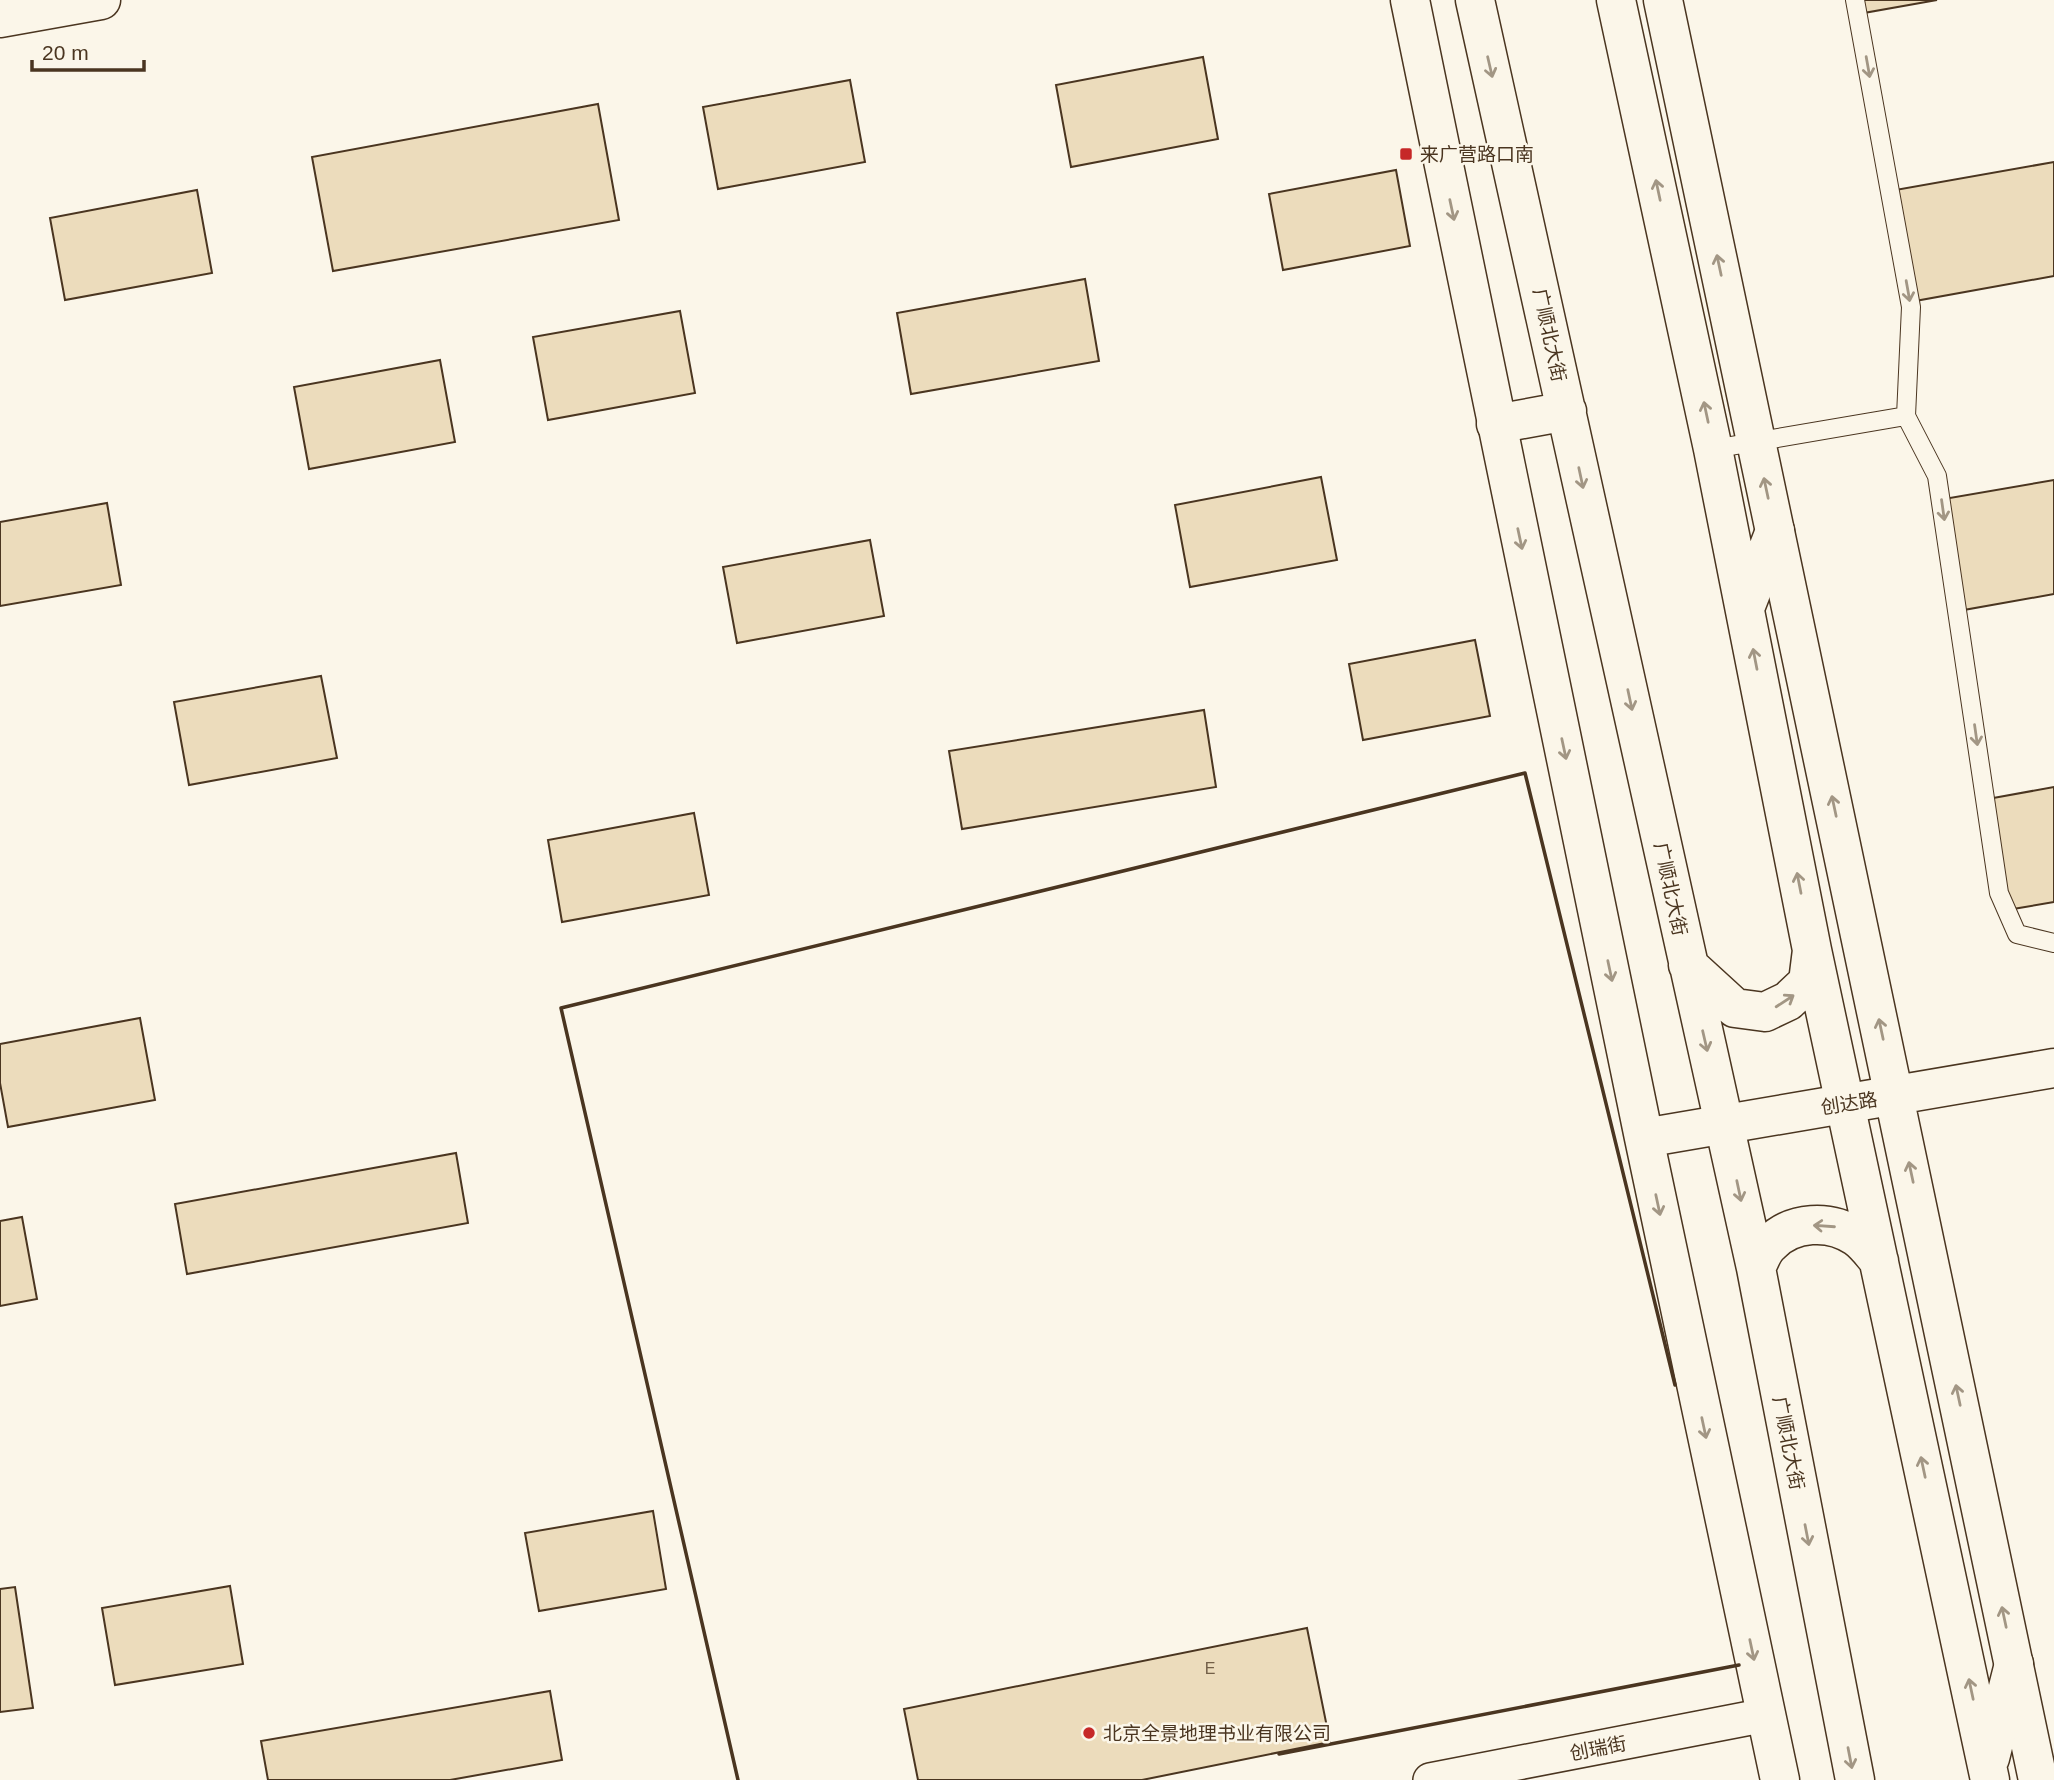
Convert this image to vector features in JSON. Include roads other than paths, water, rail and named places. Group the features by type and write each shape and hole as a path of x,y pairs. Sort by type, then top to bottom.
{"main road":[{"path":"0,18 102,0"},
{"path":"1410,0 1644,1138 1780,1780"},
{"name":"广顺北大街","path":"1475,0 1756,1268 1855,1780"},
{"path":"1616,0 1713,449 1812,950 1989,1774"},
{"path":"1663,0 2038,1780"},
{"path":"1496,424 1567,411"},
{"path":"1745,608 1776,531"},
{"path":"1688,965 1734,1008 1766,1012 1788,1001 1808,982 1812,950"},
{"name":"创达路","path":"1644,1138 2054,1068"},
{"path":"1756,1268 1767,1246 1782,1233 1816,1224 1836,1226 1857,1238 1879,1261"},
{"path":"1989,1774 2014,1664"}],"street":[{"name":"创瑞街","path":"1430,1780 1766,1715"}],"lane":[{"path":"1856,0 1911,307 1906,415 1937,476 1999,893 2017,934 2054,943"},
{"path":"1713,449 1906,415"}],"place":[{"name":"来广营路口南","path":"1406,154"},
{"name":"北京全景地理书业有限公司","path":"1089,1733"}]}
